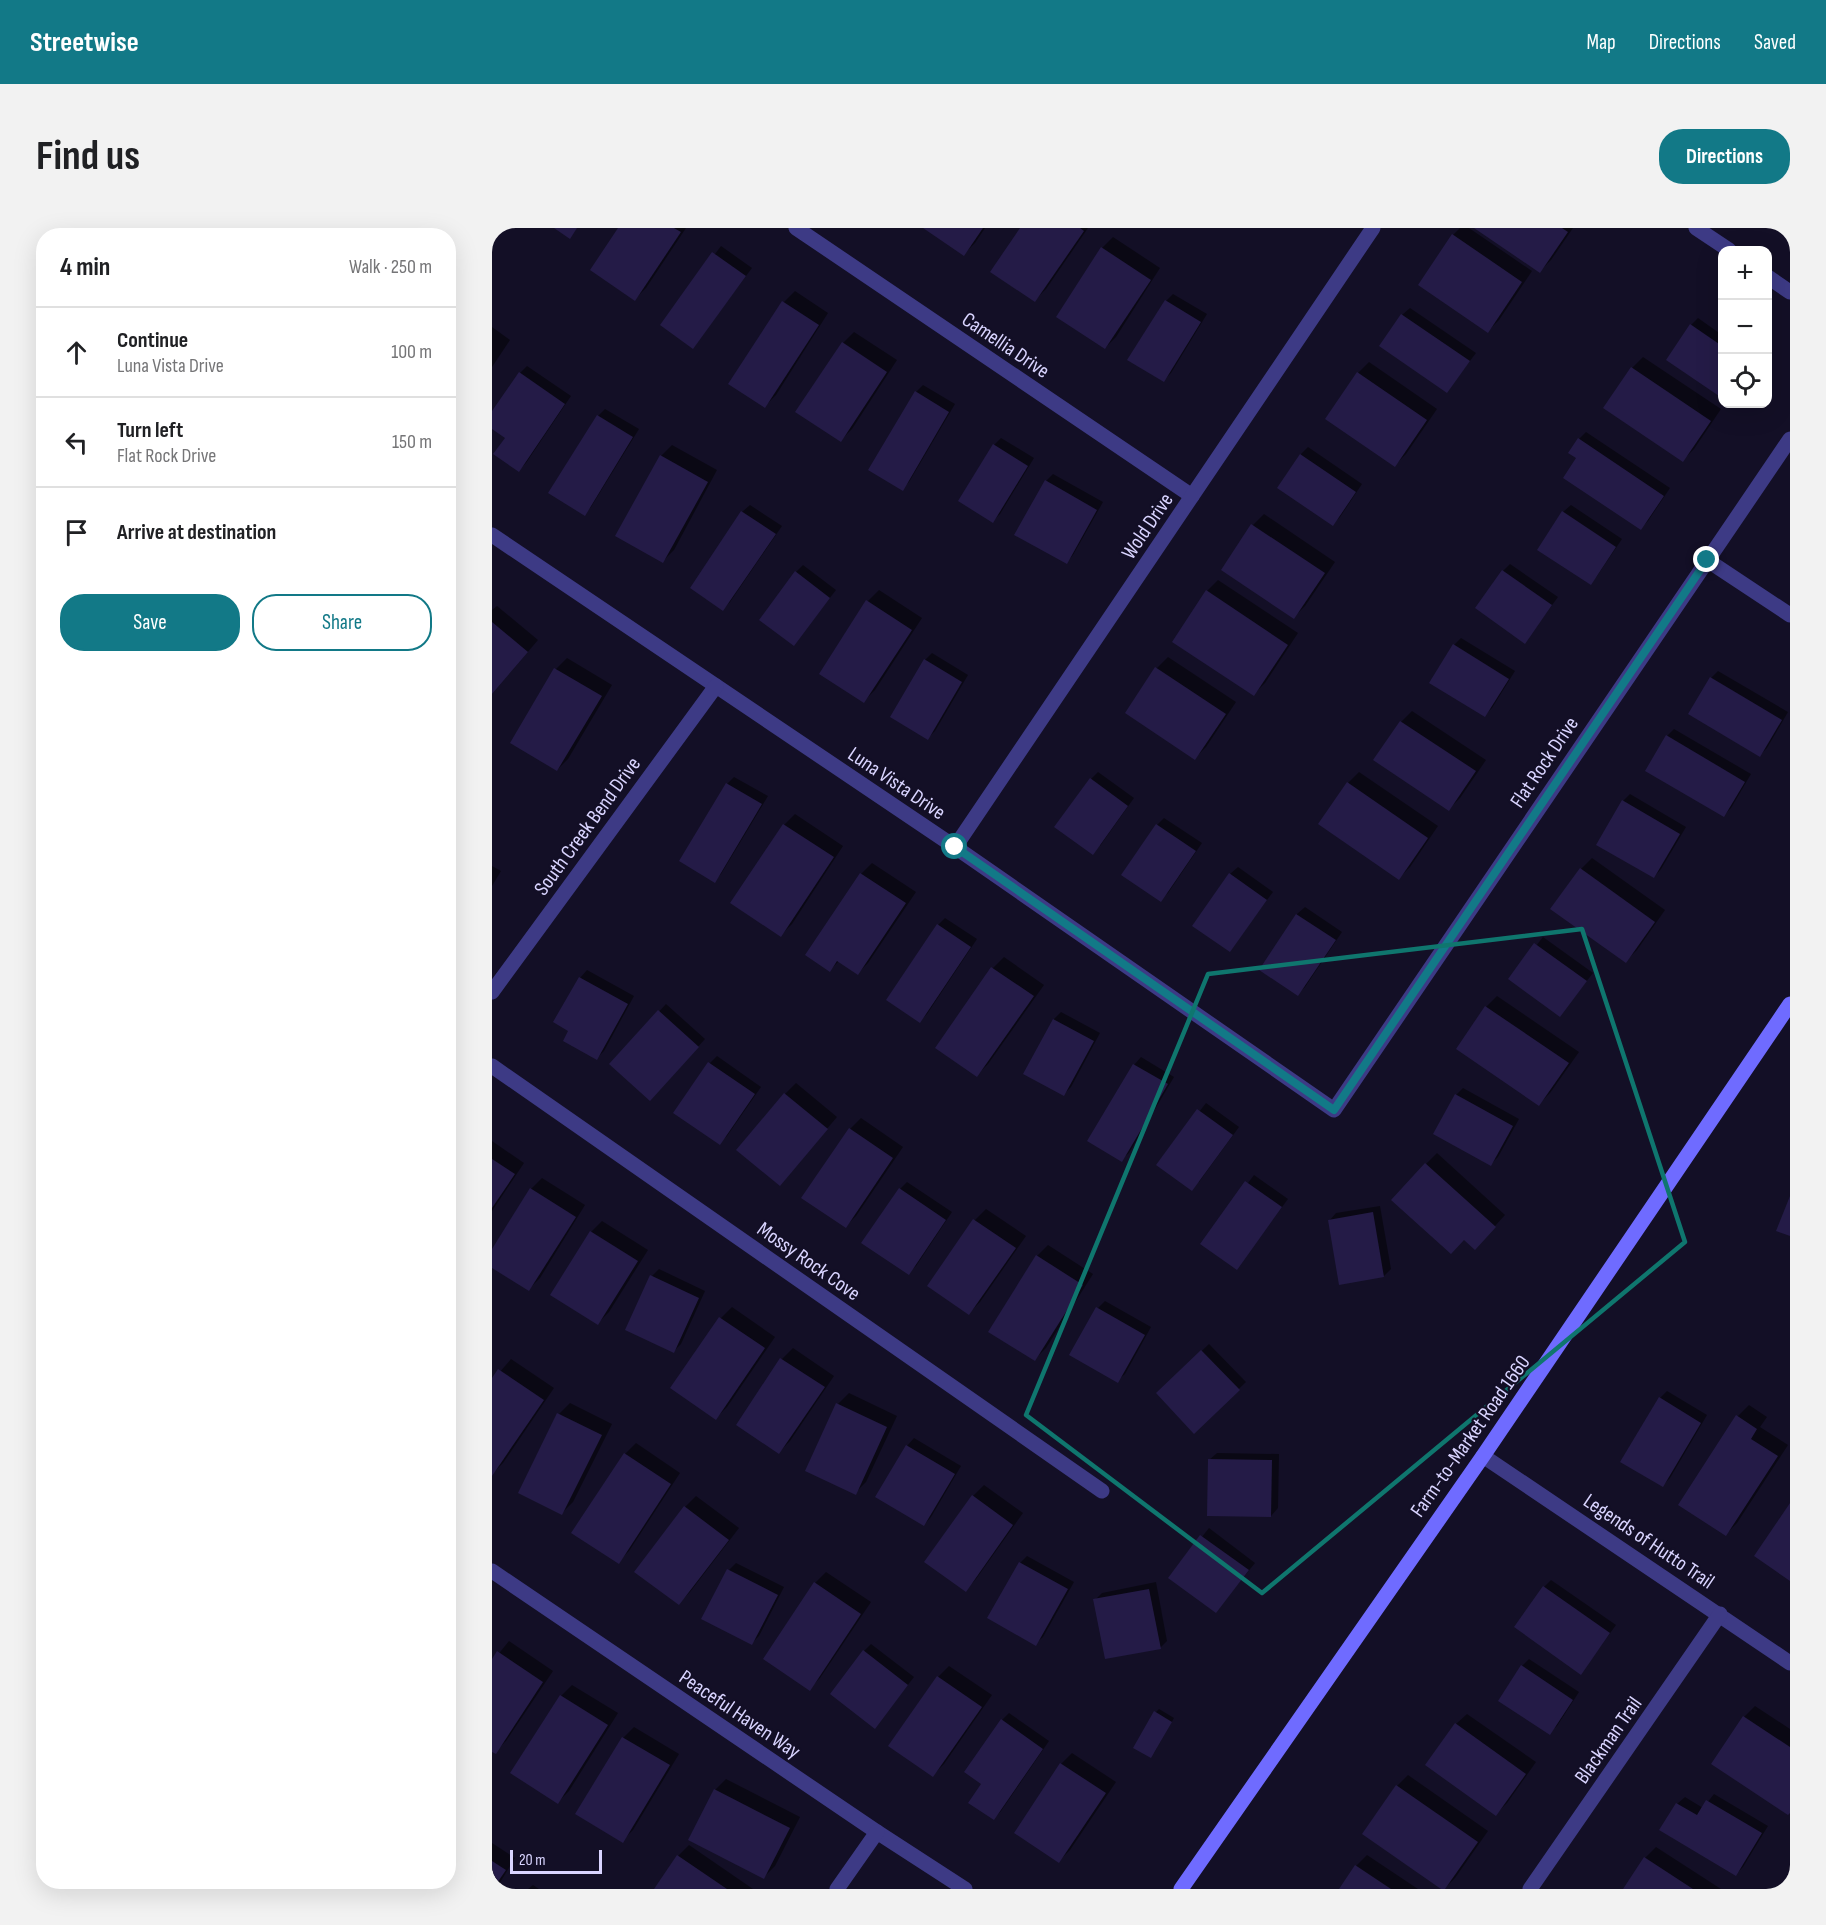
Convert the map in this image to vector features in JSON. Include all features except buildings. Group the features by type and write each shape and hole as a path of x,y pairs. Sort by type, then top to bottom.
{"main road":[{"name":"Farm-to-Market Road 1660","path":"1181,1889 1483,1456 1790,1004"}],"street":[{"name":"Camellia Drive","path":"796,228 1192,496"},
{"name":"Wold Drive","path":"955,847 1373,228"},
{"path":"1696,228 1723,246"},
{"path":"1772,280 1790,292"},
{"name":"Flat Rock Drive","path":"1334,1110 1790,439"},
{"name":"Luna Vista Drive","path":"492,535 955,847 1334,1110"},
{"path":"1707,560 1790,615"},
{"name":"South Creek Bend Drive","path":"492,992 716,686"},
{"name":"Mossy Rock Cove","path":"492,1066 1102,1491"},
{"name":"Legends of Hutto Trail","path":"1483,1456 1790,1663"},
{"name":"Peaceful Haven Way","path":"492,1571 965,1889"},
{"name":"Blackman Trail","path":"1530,1889 1720,1614"},
{"path":"837,1889 877,1832"}],"highlighted area":[{"path":"1582,929 1685,1242 1262,1593 1026,1415 1208,974"}],"route":[{"path":"955,847 1334,1110 1707,560"}]}
